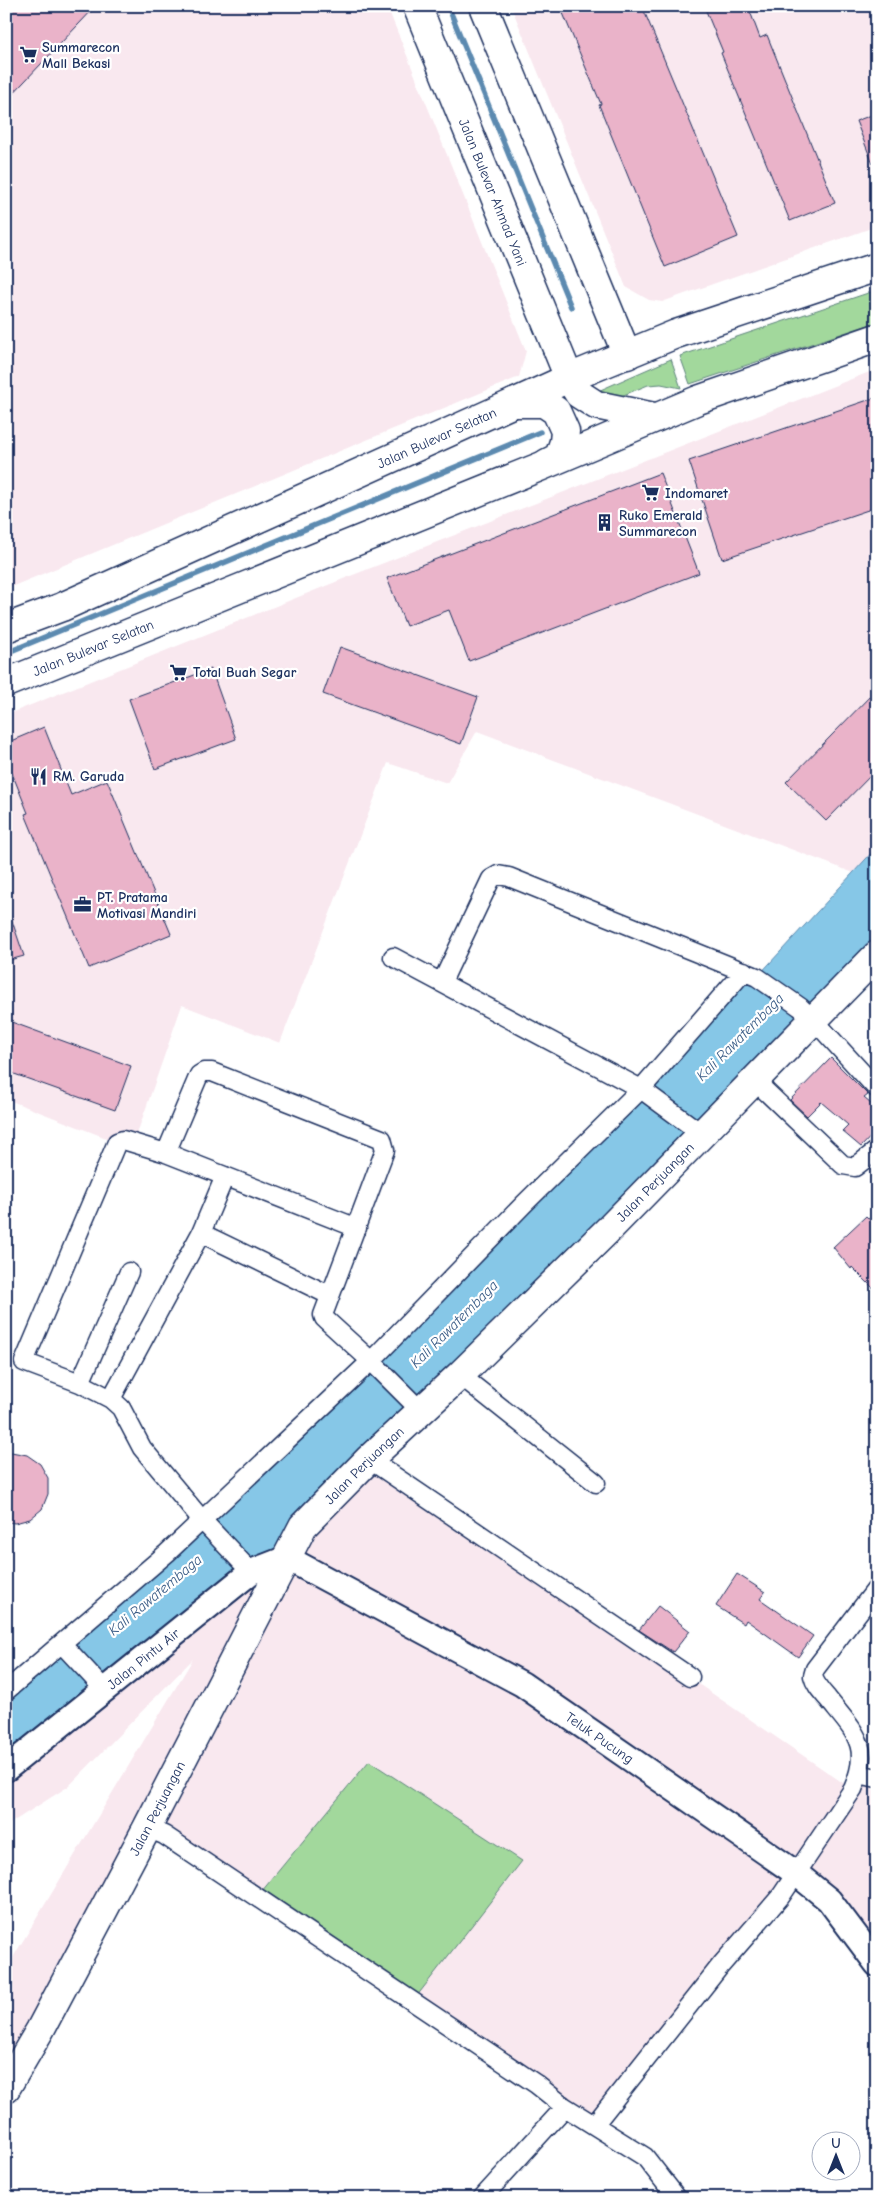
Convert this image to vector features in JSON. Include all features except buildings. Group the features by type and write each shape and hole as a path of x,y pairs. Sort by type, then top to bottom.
{"main road":[{"name":"Jalan Bulevar Ahmad Yani","path":"417,6 569,378 579,394 596,405 654,417"},
{"path":"483,6 627,355"},
{"name":"Jalan Bulevar Selatan","path":"6,628 62,607 569,378 676,334 877,267"},
{"path":"558,353 570,356 588,354 606,344 612,333 612,321"},
{"name":"Jalan Bulevar Selatan","path":"6,683 542,466 654,417 877,338"},
{"path":"512,403 544,403 556,411 564,431 564,442 559,457 542,466"},
{"name":"Jalan Perjuangan","path":"6,2088 40,2030 147,1828 303,1526 369,1459 415,1405 460,1375 694,1128 754,1080 806,1013 877,955"}],"street":[{"path":"442,982 491,879 498,875 509,877 751,974 806,1013 877,1089"},
{"path":"393,957 647,1094 694,1128"},
{"path":"6,1691 66,1648 202,1520 374,1364 524,1204 647,1094 751,974"},
{"path":"166,1153 199,1075 204,1072 221,1075 382,1139 385,1150 357,1228 324,1310 324,1318 415,1405"},
{"path":"754,1080 843,1165 855,1167 877,1150"},
{"path":"251,1572 202,1520 142,1448 122,1408 111,1399 80,1383 24,1362 117,1142 129,1140 166,1153 357,1228"},
{"path":"111,1399 201,1233 225,1176"},
{"path":"201,1233 330,1295"},
{"path":"80,1383 129,1272"},
{"path":"460,1375 596,1483"},
{"path":"369,1459 690,1677"},
{"name":"Jalan Pintu Air","path":"6,1769 98,1684 251,1572 287,1558"},
{"name":"Teluk Pucung","path":"287,1558 522,1684 797,1874 829,1900 877,1964"},
{"path":"594,2126 721,1964 781,1896 852,1790 860,1774 860,1741 821,1691 813,1676 815,1669 877,1588"},
{"path":"66,1648 98,1684"},
{"path":"860,1774 877,1778"},
{"path":"147,1828 164,1835 536,2084 594,2126 645,2157 677,2198"},
{"path":"482,2198 565,2106"}],"shaded area":[{"path":"6,6 387,6 526,351 519,377 6,589"},
{"path":"511,6 877,6 877,226 662,302 649,300 626,287"},
{"path":"877,369 877,848 854,873 477,731 447,783 388,763 280,1043 182,1005 132,1148 6,1099 6,715 353,575"},
{"path":"369,1459 852,1789 859,1774 877,1793 877,1964 797,1875 594,2125 148,1828 6,2088 6,1969 193,1659 69,1786 6,1826 6,1769"}],"green space":[{"path":"877,290 877,322 690,384 680,356"},
{"path":"671,359 681,388 661,384 648,385 604,403 589,395"},
{"path":"369,1761 522,1861 413,2001 257,1897"}],"water":[{"name":"Kali Rawatembaga","path":"877,847 877,955 287,1558 6,1769 6,1690 371,1361 744,971 757,977"}],"waterway":[{"path":"448,6 571,307"},
{"path":"6,653 540,432"}],"place":[{"name":"Summarecon Mall Bekasi","path":"28,55"},
{"name":"Indomaret","path":"651,493"},
{"name":"Ruko Emerald Summarecon","path":"605,523"},
{"name":"Total Buah Segar","path":"179,672"},
{"name":"RM. Garuda","path":"39,776"},
{"name":"PT. Pratama Motivasi Mandiri","path":"83,905"}]}
